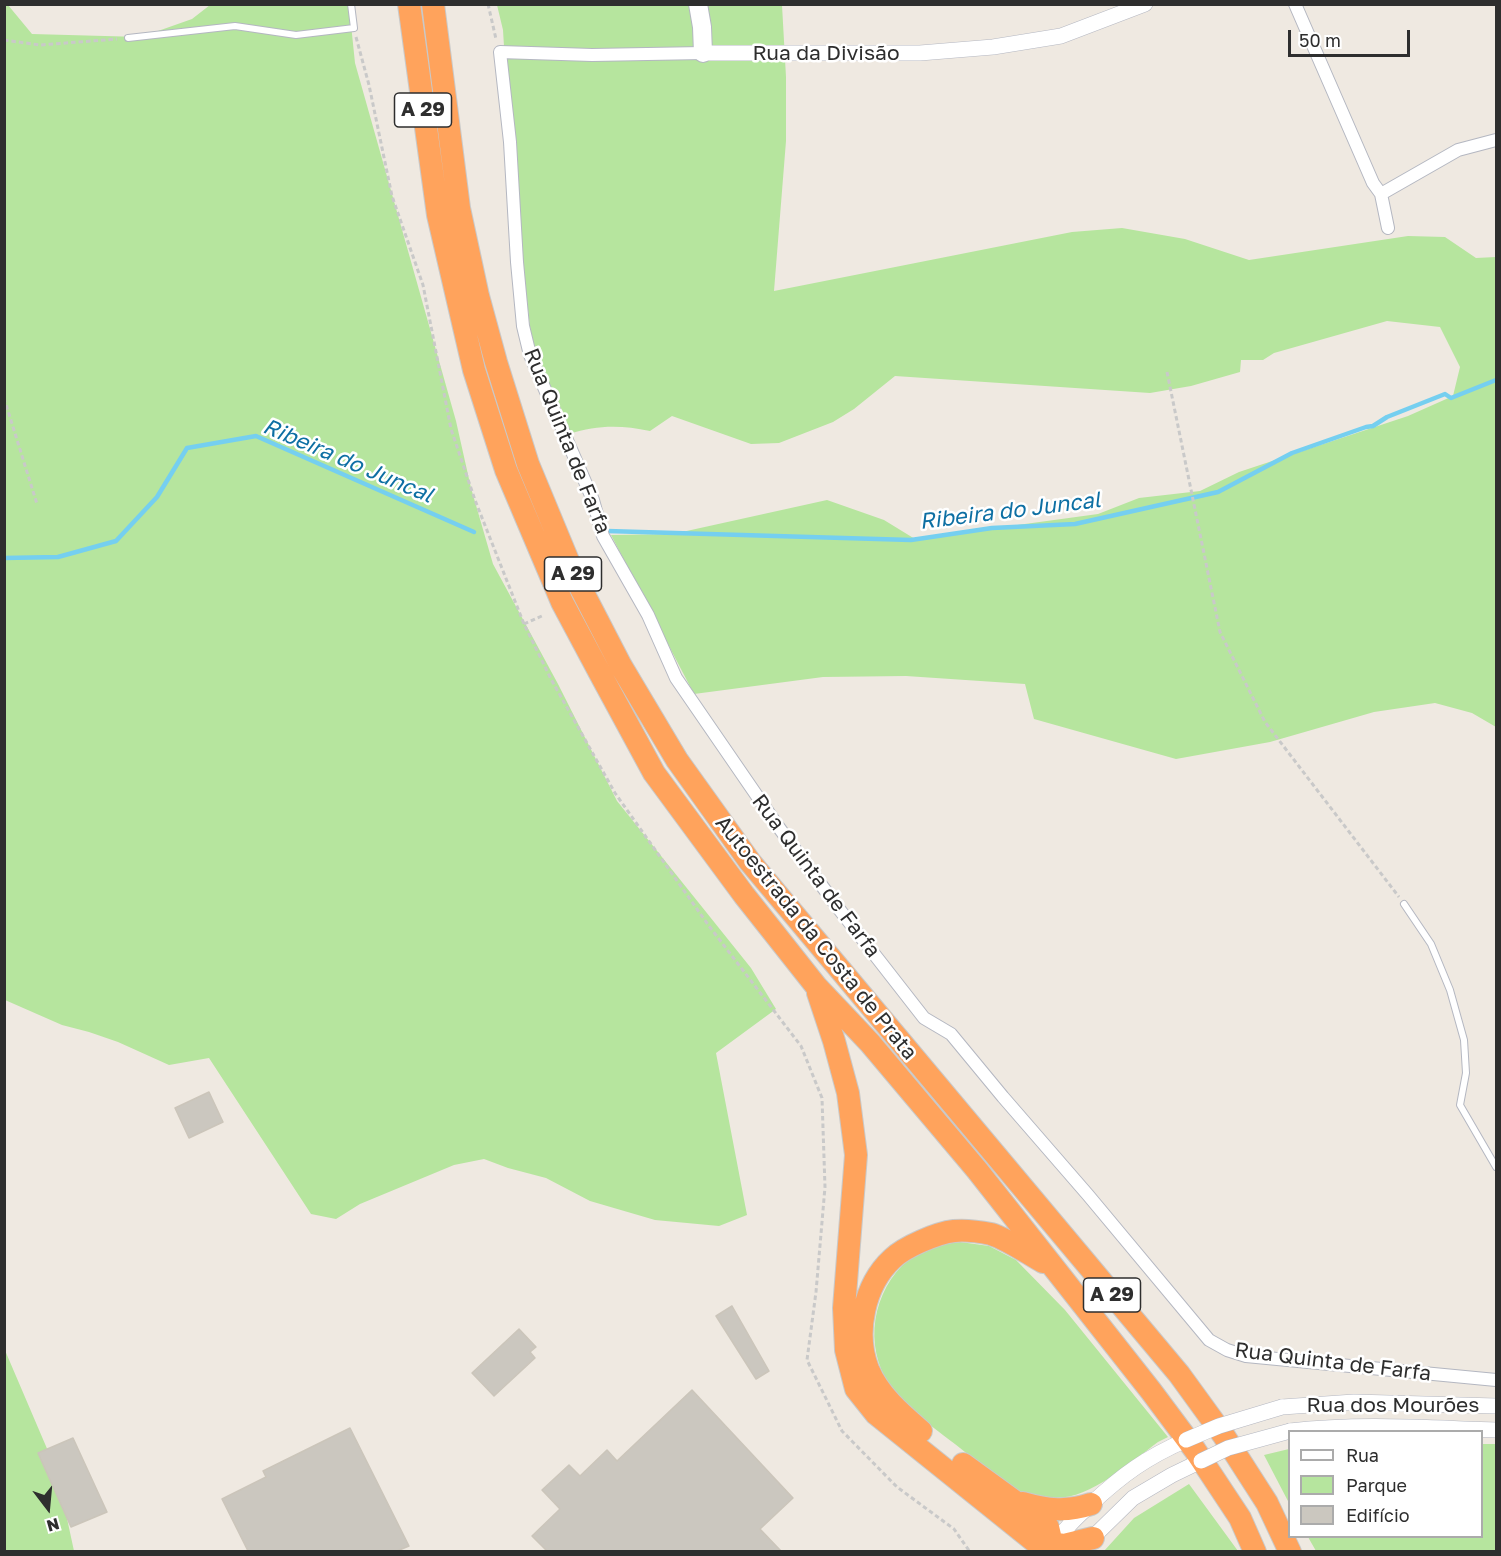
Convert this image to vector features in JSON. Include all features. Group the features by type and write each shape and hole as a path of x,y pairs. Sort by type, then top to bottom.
{"highway":[{"name":"Autoestrada da Costa de Prata","path":"409,4 438,216 474,370 506,470 562,602 654,772 744,895 816,986 870,1043 969,1161 1151,1391 1195,1450 1239,1518 1255,1551"},
{"name":"Autoestrada da Costa de Prata","path":"433,4 459,208 478,296 496,362 528,464 574,575 621,666 677,760 750,862 1179,1374 1224,1436 1267,1503 1290,1551"},
{"path":"816,986 848,1093 856,1155 844,1308 846,1350 856,1389 876,1414 1007,1507 1054,1510 1077,1509 1091,1504"},
{"path":"1052,1267 991,1234 955,1231 920,1242 893,1258 874,1281 865,1307 861,1339 868,1368 881,1394 925,1434 982,1479 1034,1541 1052,1549 1077,1543 1086,1545"},
{"path":"1007,1507 1018,1551"}],"main road":[{"path":"698,4 703,53"}],"street":[{"name":"Rua da Divisão","path":"500,52 592,55 920,53 993,47 1061,36 1145,4"},
{"path":"1295,4 1373,183 1381,194 1388,228"},
{"name":"Rua Quinta de Farfa","path":"500,52 510,141 523,326 530,355 593,500 603,536 648,615 676,678 838,909 924,1018 951,1034 1209,1340 1227,1350 1246,1356 1497,1380"},
{"path":"1381,194 1458,150 1497,140"},
{"name":"Rua dos Mourões","path":"1052,1549 1071,1522 1118,1479 1157,1453 1219,1426 1282,1407 1354,1402 1497,1406"},
{"name":"Rua dos Mourões","path":"1298,1430 1356,1426 1497,1430"},
{"name":"Rua dos Mourões","path":"1086,1545 1133,1498 1172,1475 1228,1448 1288,1432"}],"lane":[{"path":"128,38 235,26 296,35 354,28 351,4"},
{"path":"1404,904 1431,944 1450,990 1464,1040 1466,1073 1460,1105 1497,1167"}],"path":[{"path":"488,4 500,52"},
{"path":"354,28 369,85 392,196 423,285 451,429 475,500 524,624 551,679 615,793 709,926 801,1046 822,1098 825,1187 816,1292 807,1360 842,1431 897,1487 954,1529 970,1551"},
{"path":"4,40 40,45 128,38"},
{"path":"1167,372 1220,632 1265,722 1404,904"},
{"path":"4,398 37,504"},
{"path":"524,624 544,615"}],"green space":[{"path":"5,5 8,5 32,34 141,37 192,19 210,5 349,5 355,63 456,421 471,488 493,564 558,684 617,801 751,968 776,1009 716,1053 747,1215 719,1226 655,1220 590,1201 546,1178 484,1159 454,1165 360,1204 336,1219 311,1214 209,1058 169,1065 118,1042 62,1025 5,1000"},
{"path":"497,5 782,5 786,77 786,141 774,291 1072,232 1122,228 1185,239 1249,260 1408,236 1445,237 1476,258 1496,257 1496,727 1472,713 1435,703 1374,712 1270,742 1176,759 1034,719 1025,684 906,676 823,677 694,694 611,535 673,534 827,500 884,520 915,539 1098,514 1139,498 1200,491 1239,472 1408,416 1453,396 1460,367 1440,327 1387,321 1274,353 1263,360 1241,360 1240,372 1191,386 1150,393 895,376 854,409 833,422 779,443 751,444 672,416 650,431 609,427 569,434 562,410 548,387 532,344 511,162 503,30"},
{"path":"960,1242 989,1246 1016,1260 1065,1310 1168,1437 1096,1486 1069,1496 1044,1497 1024,1494 1007,1487 905,1403 890,1386 876,1353 874,1336 880,1302 896,1272 909,1259 933,1246"},
{"path":"4,1348 57,1472 74,1551 5,1551"},
{"path":"1483,1444 1496,1444 1496,1551 1316,1551 1309,1538 1483,1538"},
{"path":"1288,1449 1288,1501 1264,1455"},
{"path":"1189,1484 1238,1551 1104,1551 1134,1518"}],"building":[{"path":"209,1092 223,1122 189,1138 175,1108"},
{"path":"732,1306 769,1371 756,1379 716,1316"},
{"path":"519,1329 536,1347 530,1352 535,1358 494,1396 472,1373"},
{"path":"692,1390 793,1498 760,1529 781,1551 547,1551 532,1536 560,1509 542,1490 569,1465 580,1476 607,1450 617,1461"},
{"path":"350,1428 409,1546 397,1551 248,1551 222,1499 266,1477 263,1471"},
{"path":"73,1438 107,1512 71,1527 38,1453"}],"waterway":[{"name":"Ribeira do Juncal","path":"607,531 911,540 992,528 1075,524 1218,492 1292,453 1373,426 1387,417 1445,394 1451,398 1496,380"},
{"name":"Ribeira do Juncal","path":"4,558 58,557 116,541 157,497 187,448 256,436 474,532"}]}
